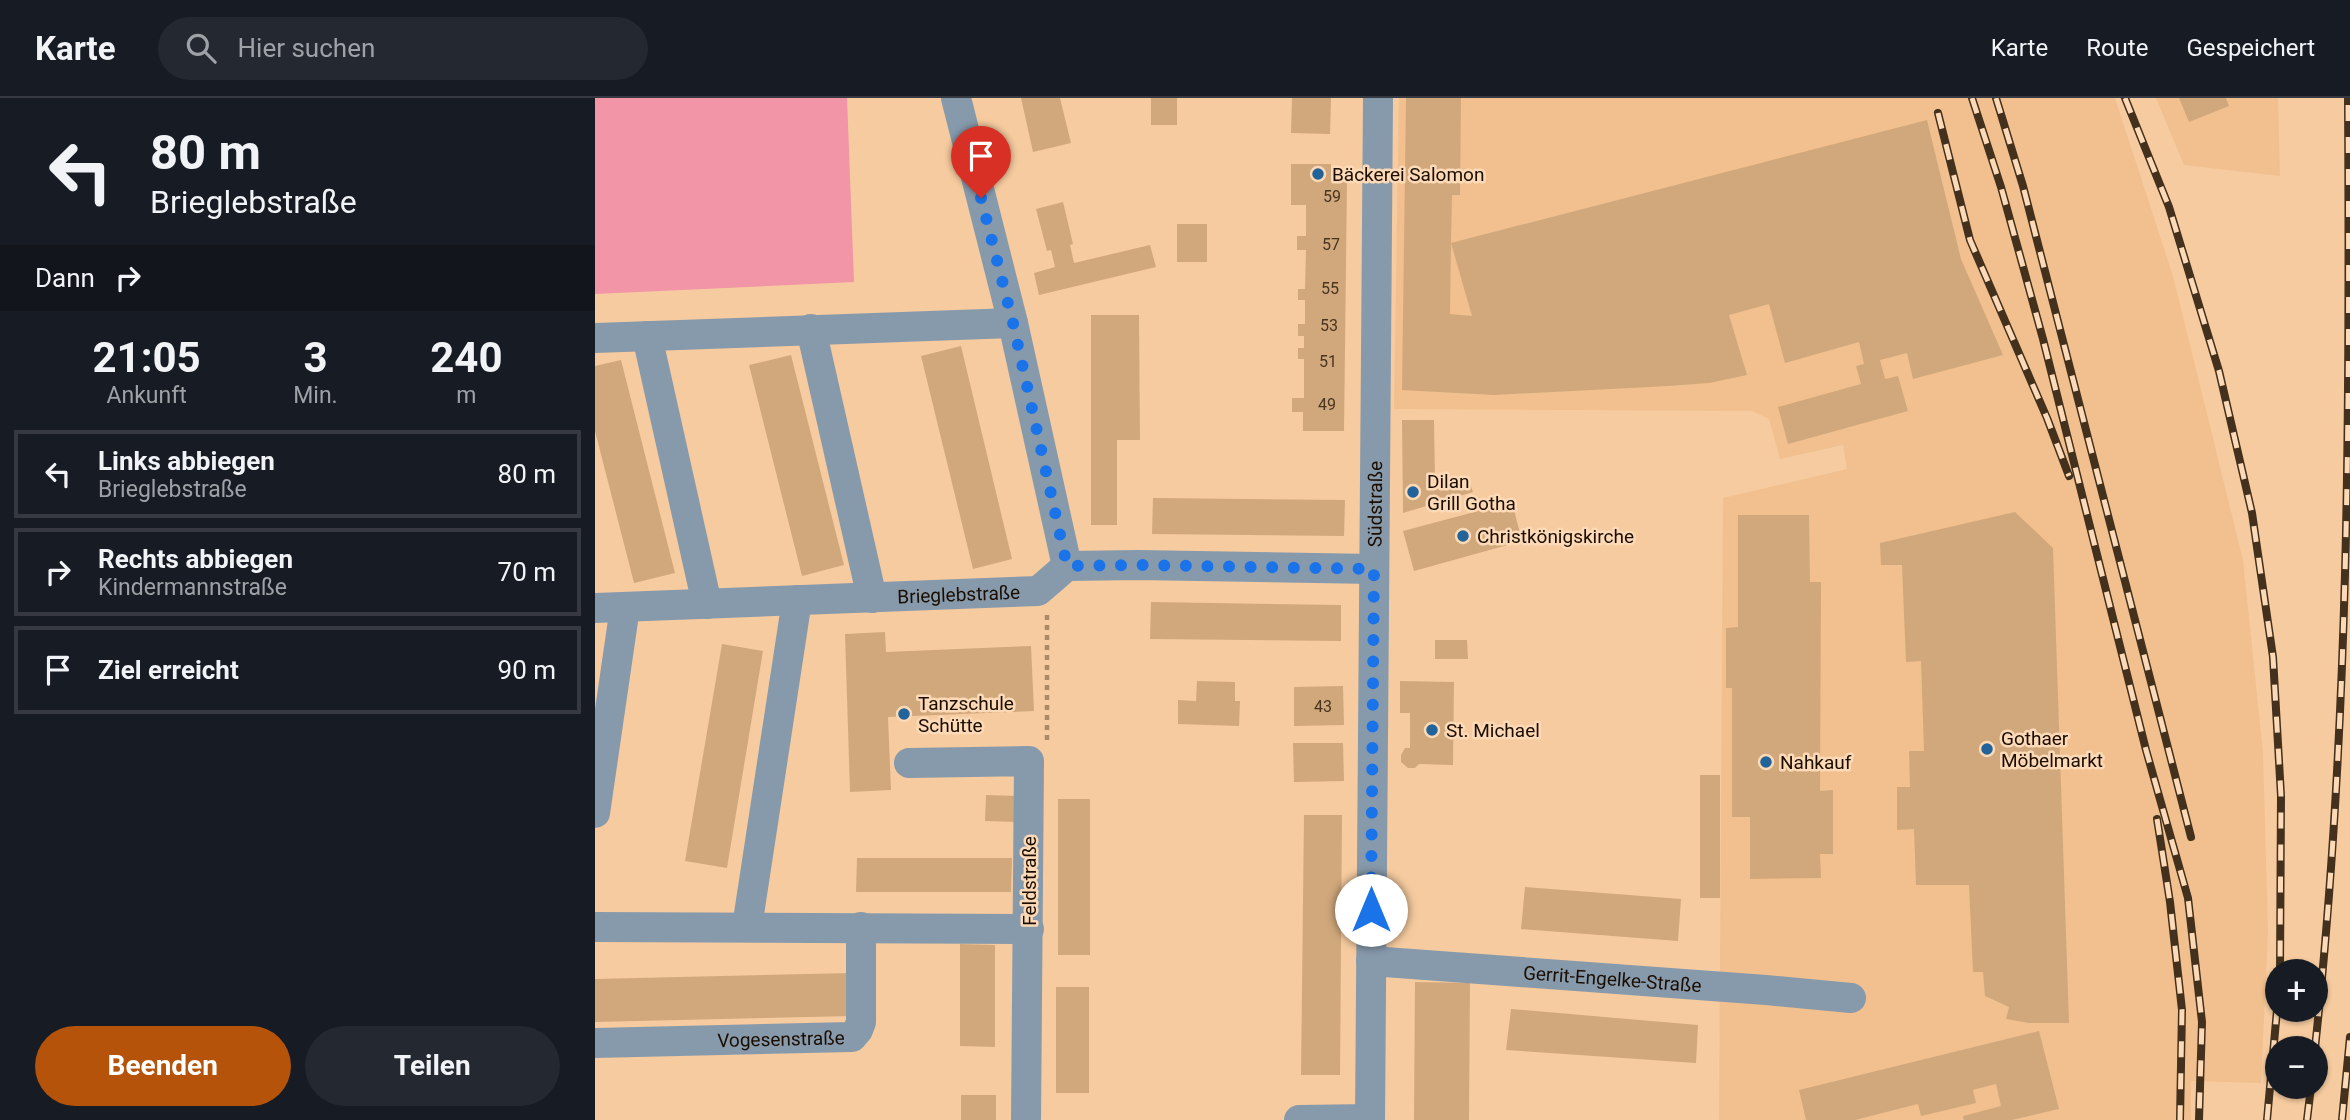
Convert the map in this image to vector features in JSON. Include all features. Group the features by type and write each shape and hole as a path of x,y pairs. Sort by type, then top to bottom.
{"street":[{"path":"956,98 1013,323 1057,575"},
{"name":"Südstraße","path":"1370,1120 1378,98"},
{"path":"595,338 1013,323"},
{"name":"Brieglebstraße","path":"811,329 872,598"},
{"path":"647,336 706,604"},
{"name":"Brieglebstraße","path":"595,608 1038,591 1057,575 1138,565 1374,569"},
{"path":"747,927 797,600"},
{"path":"595,813 625,607"},
{"path":"909,763 1029,761"},
{"name":"Feldstraße","path":"1026,1120 1029,761"},
{"path":"595,927 1029,929"},
{"name":"Vogesenstraße","path":"595,1043 852,1037 861,1022 861,927"},
{"name":"Gerrit-Engelke-Straße","path":"1371,961 1850,998"},
{"path":"1299,1120 1370,1120"}],"path":[{"path":"1029,761 1047,761 1057,575"}],"shaded area":[{"path":"595,98 847,98 854,282 595,294"},
{"path":"1399,98 2115,98 2173,276 2243,560 2263,752 2268,931 2261,1083 2191,1081 2191,1120 1719,1120 1723,498 1847,469 1843,445 1780,459 1769,419 1752,411 1394,409"},
{"path":"2156,98 2278,98 2280,176 2184,165"}],"building":[{"path":"1021,98 1060,98 1071,143 1033,152"},
{"path":"1151,98 1177,98 1177,125 1151,125"},
{"path":"1292,98 1331,98 1330,134 1291,133"},
{"path":"1406,98 1461,98 1460,195 1452,195 1451,243 1927,120 1961,259 2003,355 1913,379 1907,353 1880,360 1885,379 1898,376 1908,411 1788,444 1778,407 1861,384 1856,366 1864,364 1859,342 1785,363 1769,304 1729,315 1747,375 1709,383 1494,395 1402,390","holes":["1451,243 1472,316 1450,314"]},
{"path":"2179,98 2226,98 2229,106 2189,122"},
{"path":"1291,164 1331,164 1331,180 1347,181 1344,431 1303,431 1303,412 1292,412 1292,398 1304,398 1304,359 1298,359 1298,348 1304,348 1304,336 1298,336 1298,324 1305,324 1305,300 1298,300 1298,289 1305,289 1306,250 1297,250 1297,236 1306,236 1306,205 1291,205"},
{"path":"1063,202 1073,244 1070,245 1074,263 1150,245 1156,267 1039,295 1034,273 1055,267 1051,250 1047,251 1036,209"},
{"path":"1177,224 1207,224 1207,262 1177,262"},
{"path":"1091,315 1139,315 1140,440 1117,440 1117,525 1091,525"},
{"path":"961,346 1012,559 973,569 921,356"},
{"path":"791,355 844,565 802,576 749,365"},
{"path":"621,360 675,573 634,583 595,431 595,366"},
{"path":"1402,420 1434,420 1435,479 1431,479 1431,490 1469,481 1473,492 1403,513"},
{"path":"1153,498 1345,500 1344,536 1152,534"},
{"name":"Christkönigskirche","path":"1512,502 1522,541 1414,571 1403,531"},
{"path":"2015,512 2053,548 2069,1023 2029,1023 2006,1019 2009,1007 1985,996 1983,972 1973,972 1969,885 1916,885 1914,829 1897,830 1897,787 1910,787 1909,751 1924,751 1921,661 1906,662 1902,565 1881,565 1880,543"},
{"path":"1738,515 1809,515 1810,582 1821,582 1820,791 1833,790 1833,854 1820,854 1821,878 1750,879 1750,817 1732,817 1732,688 1726,688 1726,628 1738,627"},
{"path":"1151,602 1341,605 1341,641 1150,639"},
{"name":"Tanzschule Schütte","path":"885,632 886,652 1031,646 1034,711 888,717 891,790 850,792 845,634"},
{"path":"1435,640 1467,640 1468,659 1435,659"},
{"path":"722,644 763,651 727,868 685,861"},
{"path":"1197,681 1235,682 1235,701 1240,701 1239,726 1178,724 1178,700 1196,701"},
{"name":"St. Michael","path":"1400,681 1454,682 1453,765 1419,764 1415,768 1408,768 1401,762 1405,748 1410,748 1410,713 1400,713"},
{"path":"1343,686 1344,725 1294,726 1294,687"},
{"path":"1293,743 1343,743 1344,781 1294,782"},
{"path":"1700,775 1720,775 1720,898 1700,898"},
{"path":"986,795 1018,796 1018,822 985,821"},
{"path":"1058,799 1090,799 1090,955 1058,955"},
{"path":"1304,815 1342,815 1340,1075 1301,1075"},
{"path":"857,858 1012,858 1011,892 856,892"},
{"path":"1525,887 1681,899 1678,941 1521,929"},
{"path":"960,944 995,945 995,1047 960,1046"},
{"path":"852,973 852,1016 595,1022 595,979"},
{"path":"1415,982 1470,983 1469,1120 1414,1120"},
{"path":"1056,987 1089,987 1089,1093 1056,1093"},
{"path":"1511,1009 1698,1025 1696,1063 1506,1050"},
{"path":"2039,1031 2059,1109 2012,1120 1964,1120 1963,1116 2001,1106 1996,1084 1973,1090 1976,1103 1921,1116 1918,1104 1855,1120 1806,1120 1799,1090"},
{"path":"961,1095 996,1095 996,1120 961,1120"}],"railway":[{"path":"1972,98 2001,187 2043,339 2146,750 2188,898 2202,1022 2199,1120"},
{"path":"1996,98 2023,186 2191,837"},
{"path":"2125,98 2169,207 2219,371 2252,513 2273,657 2281,796 2280,959"},
{"path":"2316,1036 2335,811 2341,693 2347,455 2348,98"},
{"path":"1938,113 1970,240 2047,418 2069,476"},
{"path":"2157,819 2170,902 2182,1010 2180,1120"},
{"path":"2267,1120 2276,1022"},
{"path":"2342,1120 2350,1037"},
{"path":"2307,1120 2310,1099"}],"place":[{"name":"Bäckerei Salomon","path":"1318,174"},
{"name":"Dilan Grill Gotha","path":"1413,492"},
{"name":"Christkönigskirche","path":"1463,536"},
{"name":"Tanzschule Schütte","path":"904,714"},
{"name":"St. Michael","path":"1432,730"},
{"name":"Gothaer Möbelmarkt","path":"1987,749"},
{"name":"Nahkauf","path":"1766,762"}],"route":[{"path":"981,198 1013,323 1067,566 1374,569 1371,910"}]}
